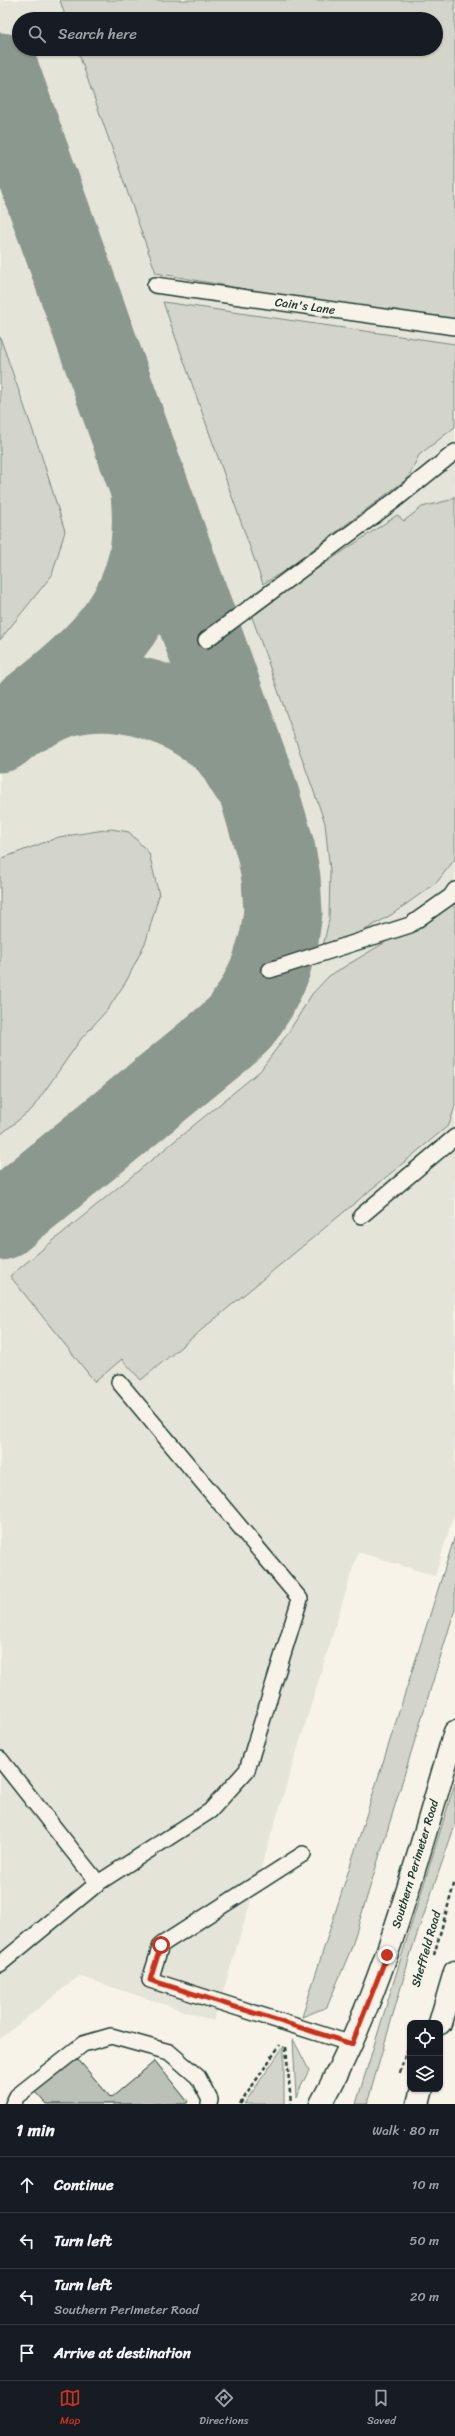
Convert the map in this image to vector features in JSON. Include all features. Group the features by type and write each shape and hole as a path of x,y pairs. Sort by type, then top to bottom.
{"main road":[{"name":"Southern Perimeter Road","path":"321,2104 352,2044 387,1955 455,1732"},
{"path":"441,2020 455,1972"},
{"path":"418,2104 421,2092"}],"lane":[{"name":"Cain's Lane","path":"155,285 455,327"},
{"path":"206,640 394,501 455,452"},
{"path":"270,970 410,925 451,896 455,890"},
{"path":"361,1216 455,1137"},
{"path":"0,1964 98,1883 210,1811 247,1770 300,1599 119,1382"},
{"path":"0,1759 98,1883"},
{"path":"303,1854 161,1945 150,1980 289,2031 352,2044"},
{"path":"13,2104 17,2096 83,2044 111,2036 169,2052 198,2077 210,2100 209,2104"}],"path":[{"name":"Sheffield Road","path":"431,1963 455,1881"},
{"path":"240,2104 289,2031"},
{"path":"289,2031 291,2104"}],"shaded area":[{"path":"0,0 455,0 455,1511 435,1576 358,1552 214,2021 79,1976 0,2039"},
{"path":"60,0 455,0 455,322 365,311 156,273 79,56 443,56 443,12 64,12"},
{"path":"163,302 455,344 455,427 419,455 408,478 287,569 263,584"},
{"path":"0,337 40,451 65,531 52,575 0,640"},
{"path":"455,496 455,859 437,882 391,915 335,947 323,946 329,920 330,871 325,823 252,617 296,583 397,515 404,521 422,507 450,500"},
{"path":"111,829 129,832 149,853 159,895 146,941 127,980 108,1009 81,1039 32,1109 0,1135 0,859 59,837"},
{"path":"455,895 455,1106 449,1125 141,1380 122,1359 95,1382 10,1276 260,1071 288,1033 312,994 329,976 437,911"},
{"path":"455,1536 455,1609 351,1949 327,2007 302,2017"},
{"path":"455,1783 455,1825 412,1949 367,2104 356,2104"},
{"path":"293,2039 309,2070 296,2097"},
{"path":"284,2046 284,2104 244,2104"}],"building":[{"path":"76,2057 111,2098 155,2061 188,2102 185,2104 46,2104 35,2092"}],"taxiway":[{"path":"0,72 258,790 276,851 281,878 283,912 279,939 270,970 257,997 241,1022 225,1037 0,1221"},
{"path":"0,733 61,684 88,660 112,634 131,606 144,574 151,537 150,494"},
{"path":"25,715 66,697 87,693 108,692 151,700 171,707 208,728 228,745 250,778"}],"route":[{"path":"161,1945 150,1980 352,2044 387,1955"}]}
